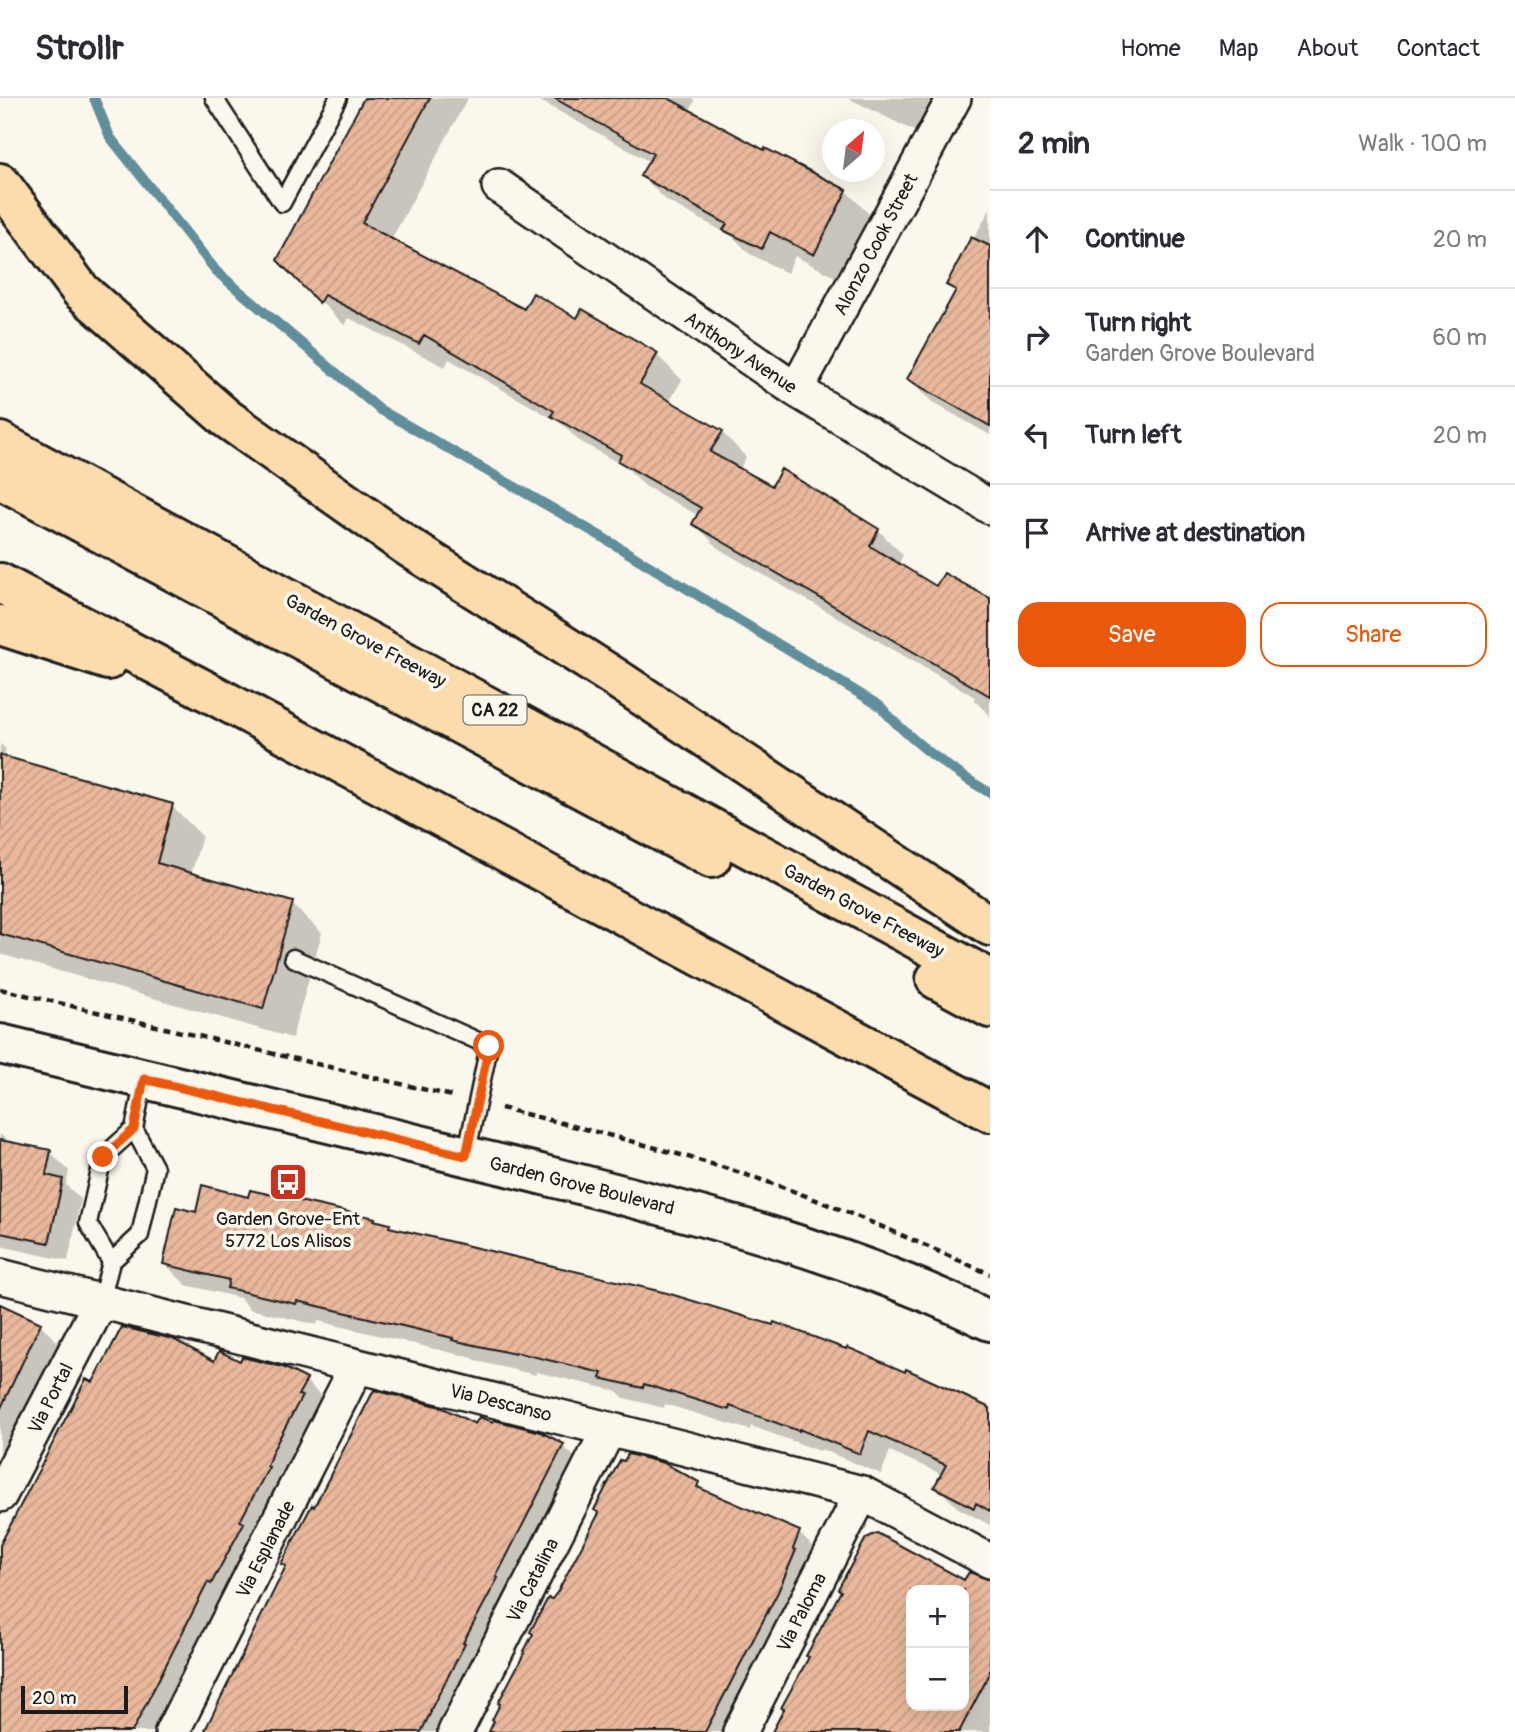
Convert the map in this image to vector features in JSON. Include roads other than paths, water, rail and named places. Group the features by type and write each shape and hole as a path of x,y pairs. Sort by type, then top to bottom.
{"highway":[{"path":"0,183 81,291 226,418 407,546 649,700 990,926"},
{"name":"Garden Grove Freeway","path":"0,442 990,979"},
{"path":"0,479 990,1008"},
{"path":"0,583 990,1112"},
{"path":"0,625 214,695"}],"main road":[{"name":"Garden Grove Boulevard","path":"0,1044 671,1207 797,1245 931,1292 990,1321"}],"street":[{"name":"Alonzo Cook Street","path":"796,390 954,98"},
{"name":"Anthony Avenue","path":"499,186 796,390 990,506"},
{"name":"Via Descanso","path":"0,1276 862,1493 990,1560"},
{"name":"Via Portal","path":"0,1495 101,1301"},
{"name":"Via Esplanade","path":"173,1732 357,1366"},
{"name":"Via Catalina","path":"455,1732 609,1429"},
{"name":"Via Paloma","path":"740,1732 862,1493"}],"lane":[{"path":"214,98 282,203 338,98"},
{"path":"293,958 489,1046 466,1156"},
{"path":"111,1262 88,1223 103,1157 134,1129 144,1079"},
{"path":"101,1301 111,1262 140,1234 155,1168 134,1129"}],"waterway":[{"path":"94,98 110,137 217,272 379,409 597,534 880,706 931,754 990,793"}],"place":[{"name":"Garden Grove-Ent 5772 Los Alisos","path":"288,1182"}]}
